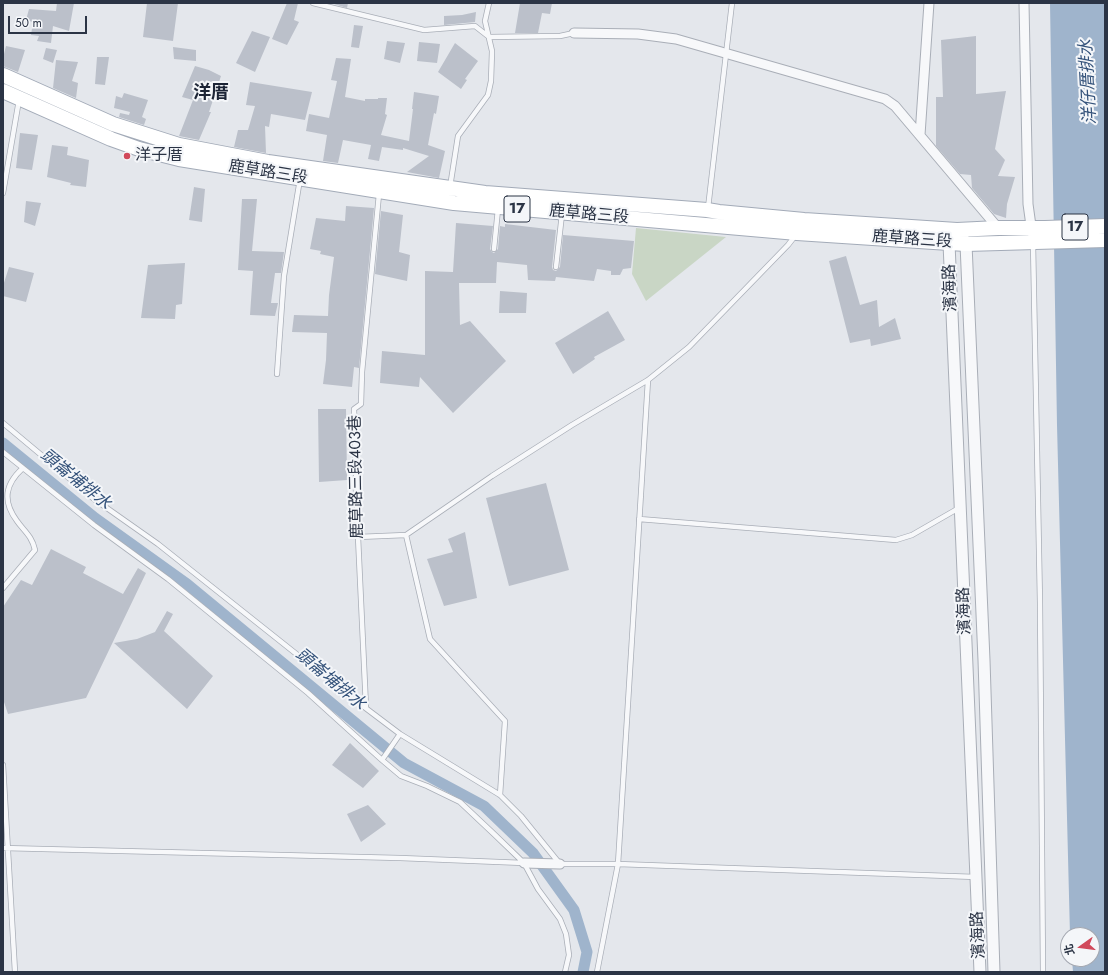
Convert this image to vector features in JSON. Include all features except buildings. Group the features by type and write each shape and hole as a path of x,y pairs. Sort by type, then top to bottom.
{"main road":[{"name":"鹿草路三段","path":"3,75 113,124 179,145 380,184 454,203 499,200"},
{"name":"鹿草路三段","path":"3,92 111,139 140,149 179,159 301,178 450,188 499,200 797,233 966,244 1039,235"},
{"path":"111,139 113,124"},
{"path":"140,149 143,134"},
{"name":"鹿草路三段","path":"563,206 707,210 804,220 957,230 998,228 1039,235"},
{"name":"17","path":"1039,235 1105,226"},
{"name":"17","path":"1039,235 1105,240"}],"street":[{"path":"920,135 930,3"},
{"path":"1024,3 1028,204 1039,235"},
{"path":"574,33 638,34 668,38 726,53 885,99 895,106 998,228"},
{"name":"濱海路","path":"980,972 949,243 957,230 966,244 984,660 994,972"},
{"path":"524,863 560,864"}],"lane":[{"path":"313,3 424,30 475,26 489,37 560,36 574,33"},
{"path":"450,188 458,136 488,95 492,81 492,51 485,21 489,3"},
{"path":"707,210 732,3"},
{"path":"3,194 19,99 26,86"},
{"path":"277,374 284,276 301,178"},
{"name":"鹿草路三段403巷","path":"366,707 354,410 361,404 362,372 380,184"},
{"path":"494,249 499,200"},
{"path":"556,267 563,206"},
{"path":"358,537 406,535 492,476 572,425 648,380 689,347 788,245 797,233"},
{"path":"1039,235 1043,972"},
{"path":"597,972 618,864 648,380"},
{"path":"3,423 94,499 158,544 343,691 400,734 500,795 521,816 560,864 618,864 976,877"},
{"path":"3,452 94,525 168,578 308,693 401,776 428,786 460,802 524,863 538,889 560,919 566,934 569,954 565,972"},
{"path":"3,588 35,550 33,541 16,520 8,504 7,489 14,476 23,468"},
{"path":"639,519 896,540 912,535 960,507"},
{"path":"406,535 430,639 505,721 500,795"},
{"path":"382,760 400,734"},
{"path":"3,765 5,848 15,972"},
{"path":"5,848 400,858 524,863"}],"green space":[{"path":"636,228 726,237 646,301 632,274"}],"water":[{"name":"洋仔厝排水","path":"1050,3 1105,3 1105,972 1073,972 1073,967 1100,967 1100,927 1070,927 1057,425"}],"waterway":[{"name":"頭崙埔排水","path":"3,443 95,518 187,584 404,763 484,806 533,853 574,910 587,952 583,972"}],"place":[{"name":"洋子厝","path":"127,156"}],"district":[{"name":"洋厝","path":"211,94"}]}
